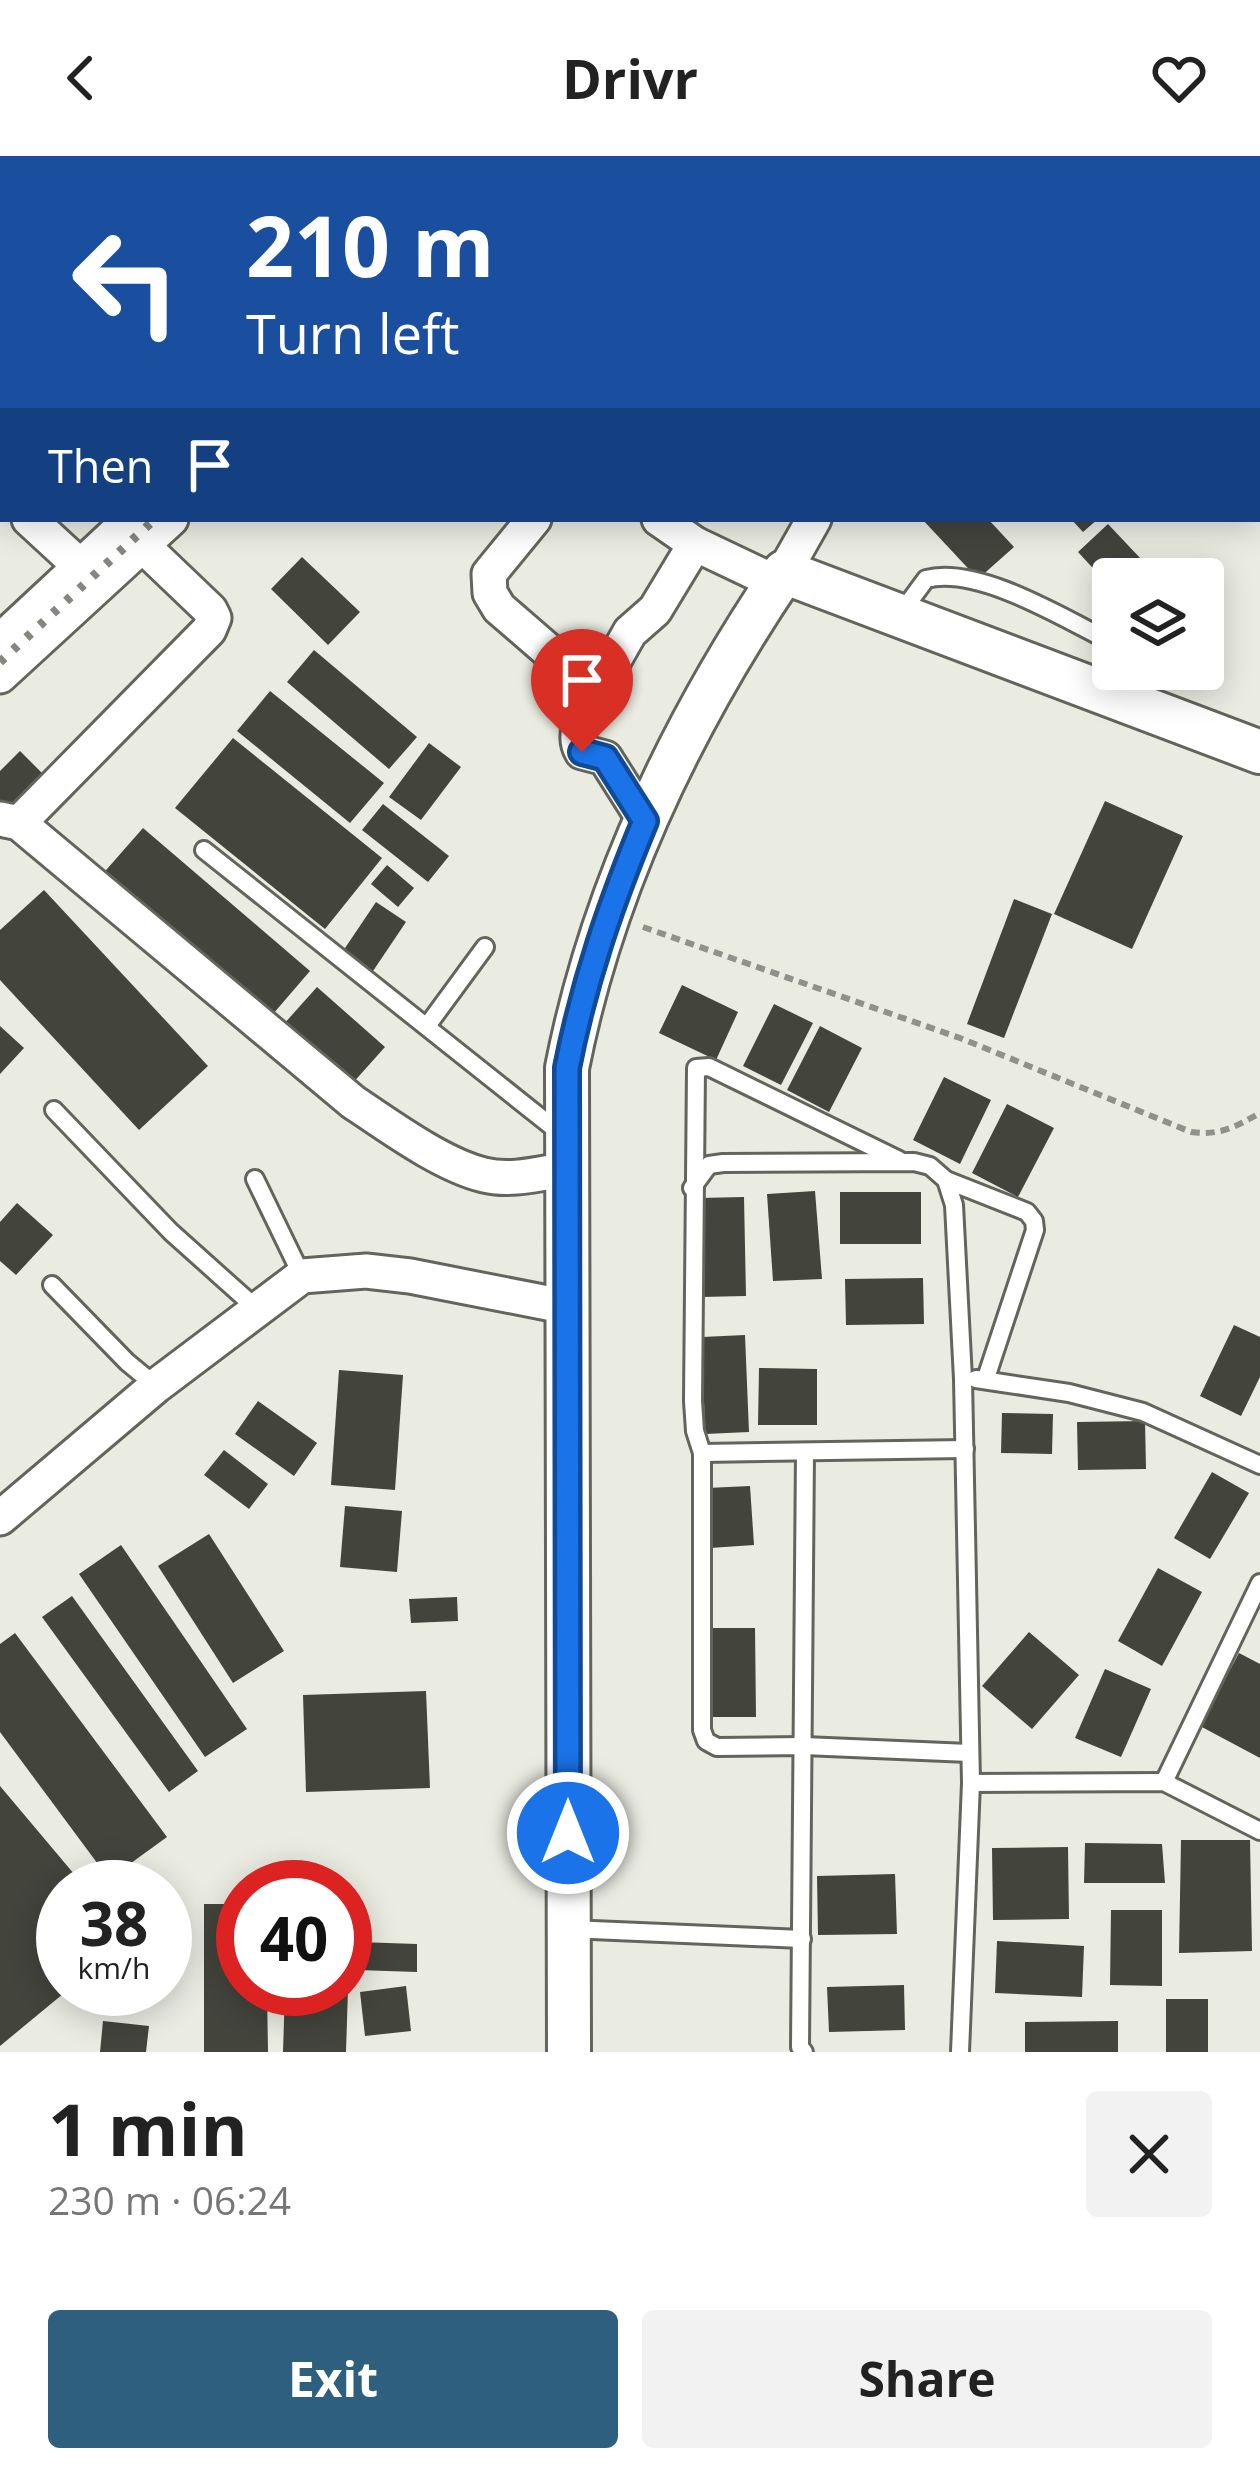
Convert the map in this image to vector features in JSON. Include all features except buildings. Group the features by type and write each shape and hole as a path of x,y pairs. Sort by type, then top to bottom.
{"street":[{"path":"31,522 80,566"},
{"path":"532,522 489,574 490,593 499,608 596,692"},
{"path":"662,522 695,544 780,577 900,614 1260,752"},
{"path":"568,2052 567,1068 582,994 606,915 645,821 734,647 812,522"},
{"path":"5,626 80,566 137,532"},
{"path":"0,676 137,532"},
{"path":"137,532 214,619 208,630 9,821 353,1102 403,1135 483,1175 513,1178 568,1154"},
{"path":"645,821 605,758 582,752 577,731 630,632 655,610 695,544"},
{"path":"4,1506 302,1276 366,1271 410,1276 568,1307"}],"lane":[{"path":"900,614 926,579 961,576 1092,633"},
{"path":"204,850 427,1026 568,1154"},
{"path":"427,1026 485,947"},
{"path":"899,1160 700,1066 694,1073 694,1423 702,1453 702,1730 706,1741 717,1747 969,1753"},
{"path":"54,1111 171,1232 256,1309"},
{"path":"692,1189 709,1165 723,1163 899,1160 930,1166 946,1180 1027,1212 1035,1230 986,1378"},
{"path":"255,1179 302,1276"},
{"path":"946,1180 954,1205 963,1379 971,1783 960,2052"},
{"path":"52,1285 156,1386"},
{"path":"963,1379 986,1378 1069,1393 1142,1412 1260,1465"},
{"path":"702,1453 965,1449"},
{"path":"804,2052 800,2047 805,1452"},
{"path":"1164,1782 1260,1583"},
{"path":"971,1783 1164,1782 1260,1831"},
{"path":"568,1929 802,1939"}],"path":[{"path":"606,915 960,1038 1190,1132 1212,1135 1260,1113"}],"railway":[{"path":"0,662 152,522"}],"route":[{"path":"568,1833 567,1068 582,994 606,915 645,821 605,758 582,752"}]}
